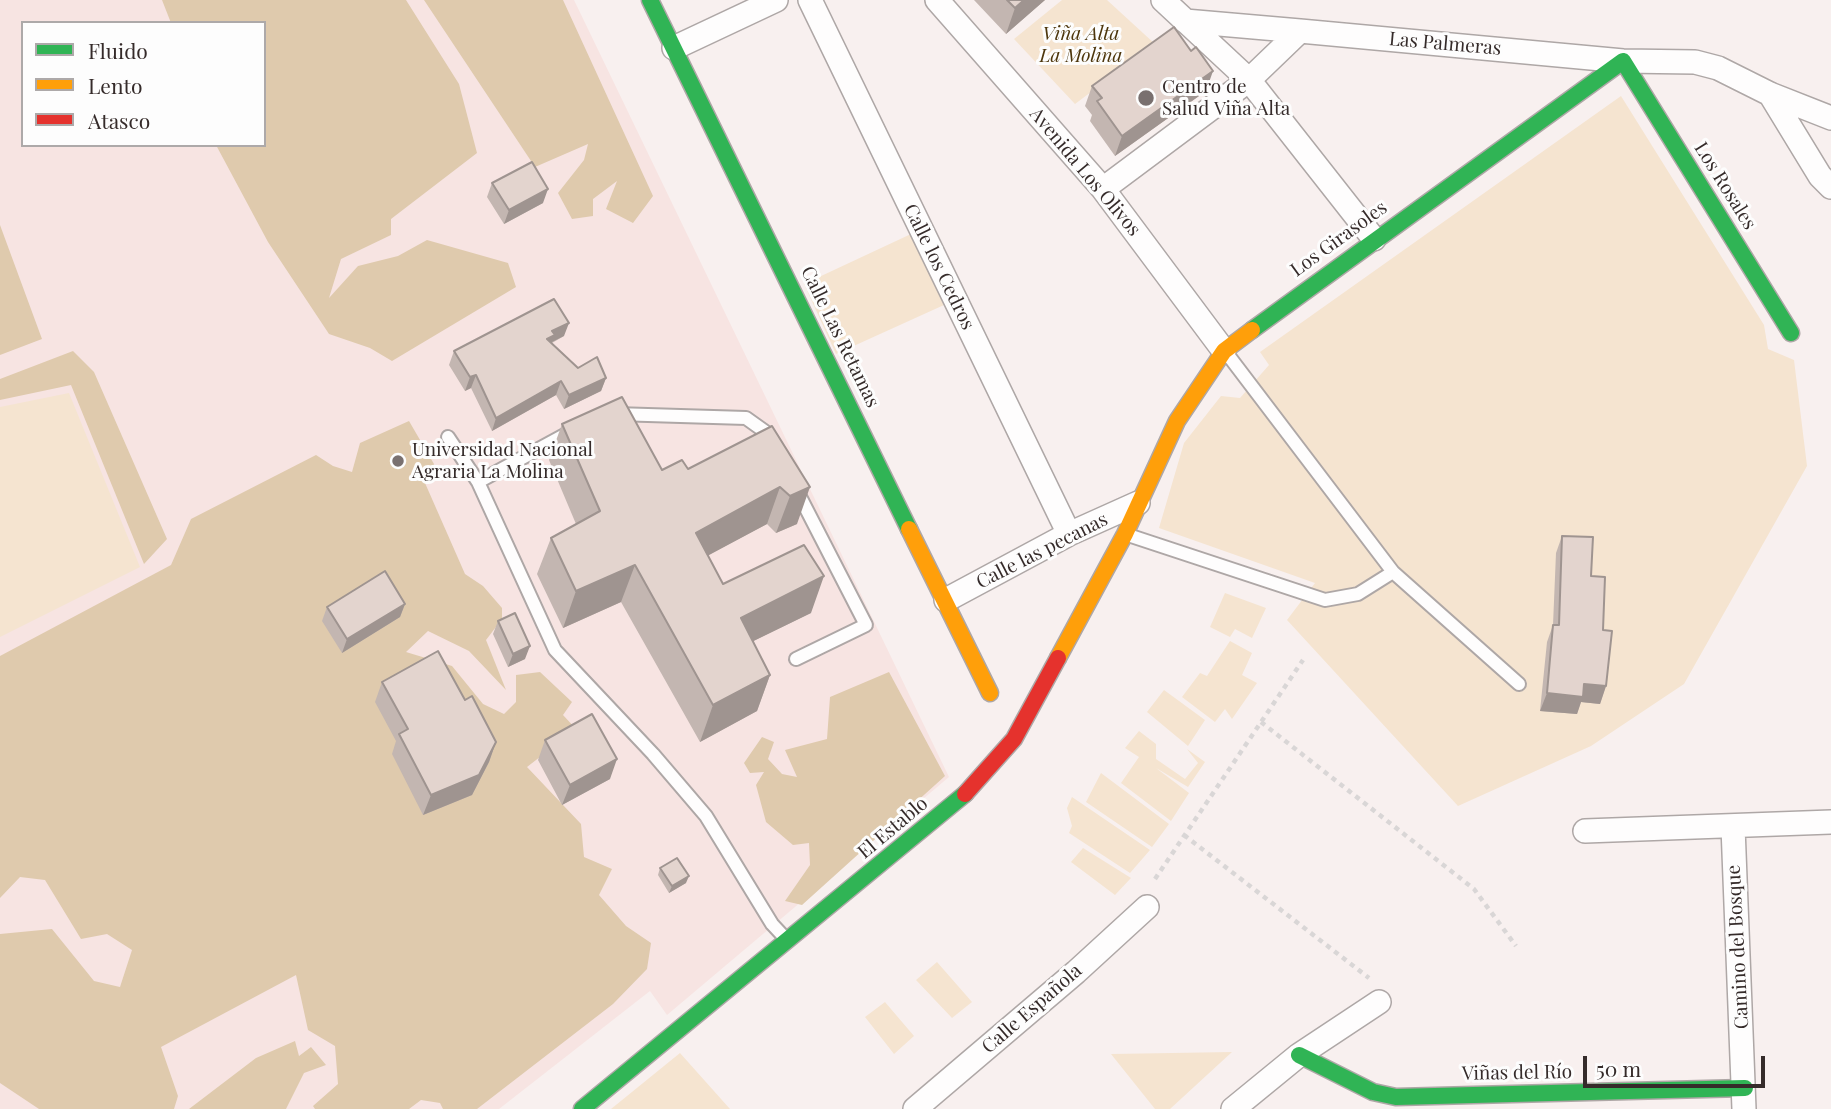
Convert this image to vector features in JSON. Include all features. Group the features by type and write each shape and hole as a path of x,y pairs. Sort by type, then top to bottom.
{"street":[{"name":"Calle Las Retamas","path":"650,0 990,693"},
{"path":"674,48 776,0"},
{"name":"Calle los Cedros","path":"810,0 1069,534"},
{"name":"Avenida Los Olivos","path":"937,0 1103,189 1224,351"},
{"path":"1163,0 1249,80 1374,239"},
{"name":"Las Palmeras","path":"1185,21 1623,61 1708,64 1831,118"},
{"path":"1103,189 1249,80 1300,32"},
{"name":"Los Girasoles","path":"1138,503 1177,421 1224,351 1374,239 1623,61"},
{"name":"Los Rosales","path":"1623,61 1791,333"},
{"path":"1770,93 1820,176 1831,187"},
{"name":"Calle las pecanas","path":"946,600 1069,534 1138,503"},
{"name":"El Establo","path":"582,1109 961,799 1014,739 1125,534 1138,503"},
{"path":"1585,831 1619,827 1733,827 1831,822"},
{"name":"Camino del Bosque","path":"1733,827 1744,1099"},
{"name":"Calle Española","path":"915,1109 1076,972 1147,907"},
{"path":"1233,1109 1299,1055 1379,1002"},
{"name":"Viñas del Río","path":"1299,1055 1373,1092 1396,1097 1744,1099"}],"lane":[{"path":"1224,351 1393,572 1519,684"},
{"path":"606,413 746,418 767,433 780,457"},
{"path":"478,482 582,426"},
{"path":"448,437 478,482 555,650 653,754 706,816 772,924 789,942"},
{"path":"792,481 866,625 796,659"},
{"path":"1125,534 1325,600 1358,594 1393,572"}],"path":[{"path":"1154,879 1303,660"},
{"path":"1261,722 1474,889 1516,946"},
{"path":"1184,835 1368,978"}],"shaded area":[{"name":"Universidad Nacional Agraria La Molina","path":"0,0 574,0 949,777 667,1015 650,991 499,1109 0,1109"},
{"path":"162,0 406,0 459,84 477,153 391,219 391,235 341,259 329,298 358,266 398,256 427,240 508,263 516,287 392,361 370,348 329,334 268,242 217,147 266,147 266,21 170,21"},
{"path":"424,0 563,0 653,196 633,223 606,209 617,181 593,199 593,216 572,219 558,193 584,160 588,144 535,167"},
{"path":"0,225 42,339 0,355"},
{"path":"73,351 94,372 167,539 144,564 71,385 0,400 0,379"},
{"path":"409,421 434,464 425,483 465,574 483,586 502,608 502,619 486,640 506,690 469,651 428,631 406,652 452,666 483,704 504,714 516,702 516,675 540,672 572,702 563,715 576,729 527,767 581,824 584,857 612,869 599,895 626,926 651,943 647,969 613,1004 477,1109 443,1109 440,1103 421,1100 409,1109 315,1109 313,1106 338,1084 335,1046 308,1030 296,975 161,1047 178,1096 174,1109 39,1109 0,1083 0,934 52,929 94,981 120,987 132,950 107,934 81,939 45,880 20,877 0,898 0,656 171,565 191,519 316,455 333,466 352,472 360,443"},
{"path":"889,672 945,776 802,905 785,901 810,865 809,843 793,845 766,822 756,785 764,772 750,773 744,763 762,737 774,742 768,759 782,774 797,777 785,750 827,739 830,697"},
{"path":"295,1041 299,1056 311,1047 326,1065 304,1073 286,1109 189,1109 256,1058"}],"green space":[{"name":"Viña Alta La Molina","path":"1062,0 1107,0 1155,44 1075,104 1014,39"},
{"path":"1621,96 1764,325 1768,349 1794,360 1807,466 1684,684 1591,746 1458,806 1287,620 1315,583 1159,528 1184,443 1221,396 1240,398 1269,365 1260,352"},
{"path":"911,234 944,305 836,354 804,284"},
{"path":"69,393 140,567 0,637 0,407"},
{"path":"1225,593 1266,608 1252,638 1235,629 1230,637 1210,627"},
{"path":"1230,641 1252,653 1242,675 1257,683 1232,719 1225,709 1215,722 1182,697 1200,673 1207,676"},
{"path":"1164,690 1205,720 1188,746 1147,712"},
{"path":"1139,731 1156,744 1156,759 1185,779 1198,763 1187,749 1205,762 1188,787 1156,768 1189,793 1171,821 1121,783 1139,757 1125,748"},
{"path":"1101,773 1169,824 1152,847 1086,802"},
{"path":"1072,797 1150,850 1130,873 1069,833 1072,826 1067,808"},
{"path":"1083,848 1131,878 1115,895 1071,862"},
{"path":"937,962 972,1002 952,1018 916,980"},
{"path":"885,1002 914,1036 894,1054 865,1017"},
{"path":"1232,1052 1170,1109 1155,1109 1111,1054"},
{"path":"680,1053 730,1109 611,1109"}],"building":[{"path":"1007,0 1024,0 1015,8"},
{"name":"Centro de Salud Viña Alta","path":"1174,27 1191,51 1196,47 1213,71 1122,136 1097,101 1102,98 1092,86"},
{"path":"532,162 548,189 509,210 492,183"},
{"path":"554,299 569,323 552,331 555,335 547,339 578,368 597,357 606,378 569,395 561,381 496,418 476,375 470,377 454,351"},
{"path":"622,397 662,470 682,460 688,469 772,426 810,487 790,496 780,487 696,533 723,584 804,545 824,576 741,618 770,675 713,705 635,565 576,591 551,538 600,511 562,424"},
{"path":"1562,536 1593,537 1591,576 1605,577 1603,630 1612,631 1606,686 1584,684 1583,697 1547,693 1553,625 1559,625"},
{"path":"385,571 405,604 347,639 327,607"},
{"path":"515,613 530,646 513,654 498,621"},
{"path":"438,651 465,700 472,696 496,742 479,775 431,795 399,734 408,729 382,682"},
{"path":"592,714 617,759 570,785 545,740"},
{"path":"677,858 689,876 672,886 660,868"}],"traffic: fast":[{"path":"650,0 909,529"},
{"path":"1252,330 1623,61 1791,333"},
{"path":"582,1109 965,794"},
{"path":"1299,1055 1373,1092 1396,1097 1745,1088"}],"traffic: slow":[{"path":"1058,658 1125,534 1177,421 1224,351 1252,330"},
{"path":"909,529 990,693"}],"traffic: jam":[{"path":"965,794 1014,739 1058,658"}],"place":[{"name":"Centro de Salud Viña Alta","path":"1146,98"},
{"name":"Universidad Nacional Agraria La Molina","path":"398,461"}]}
